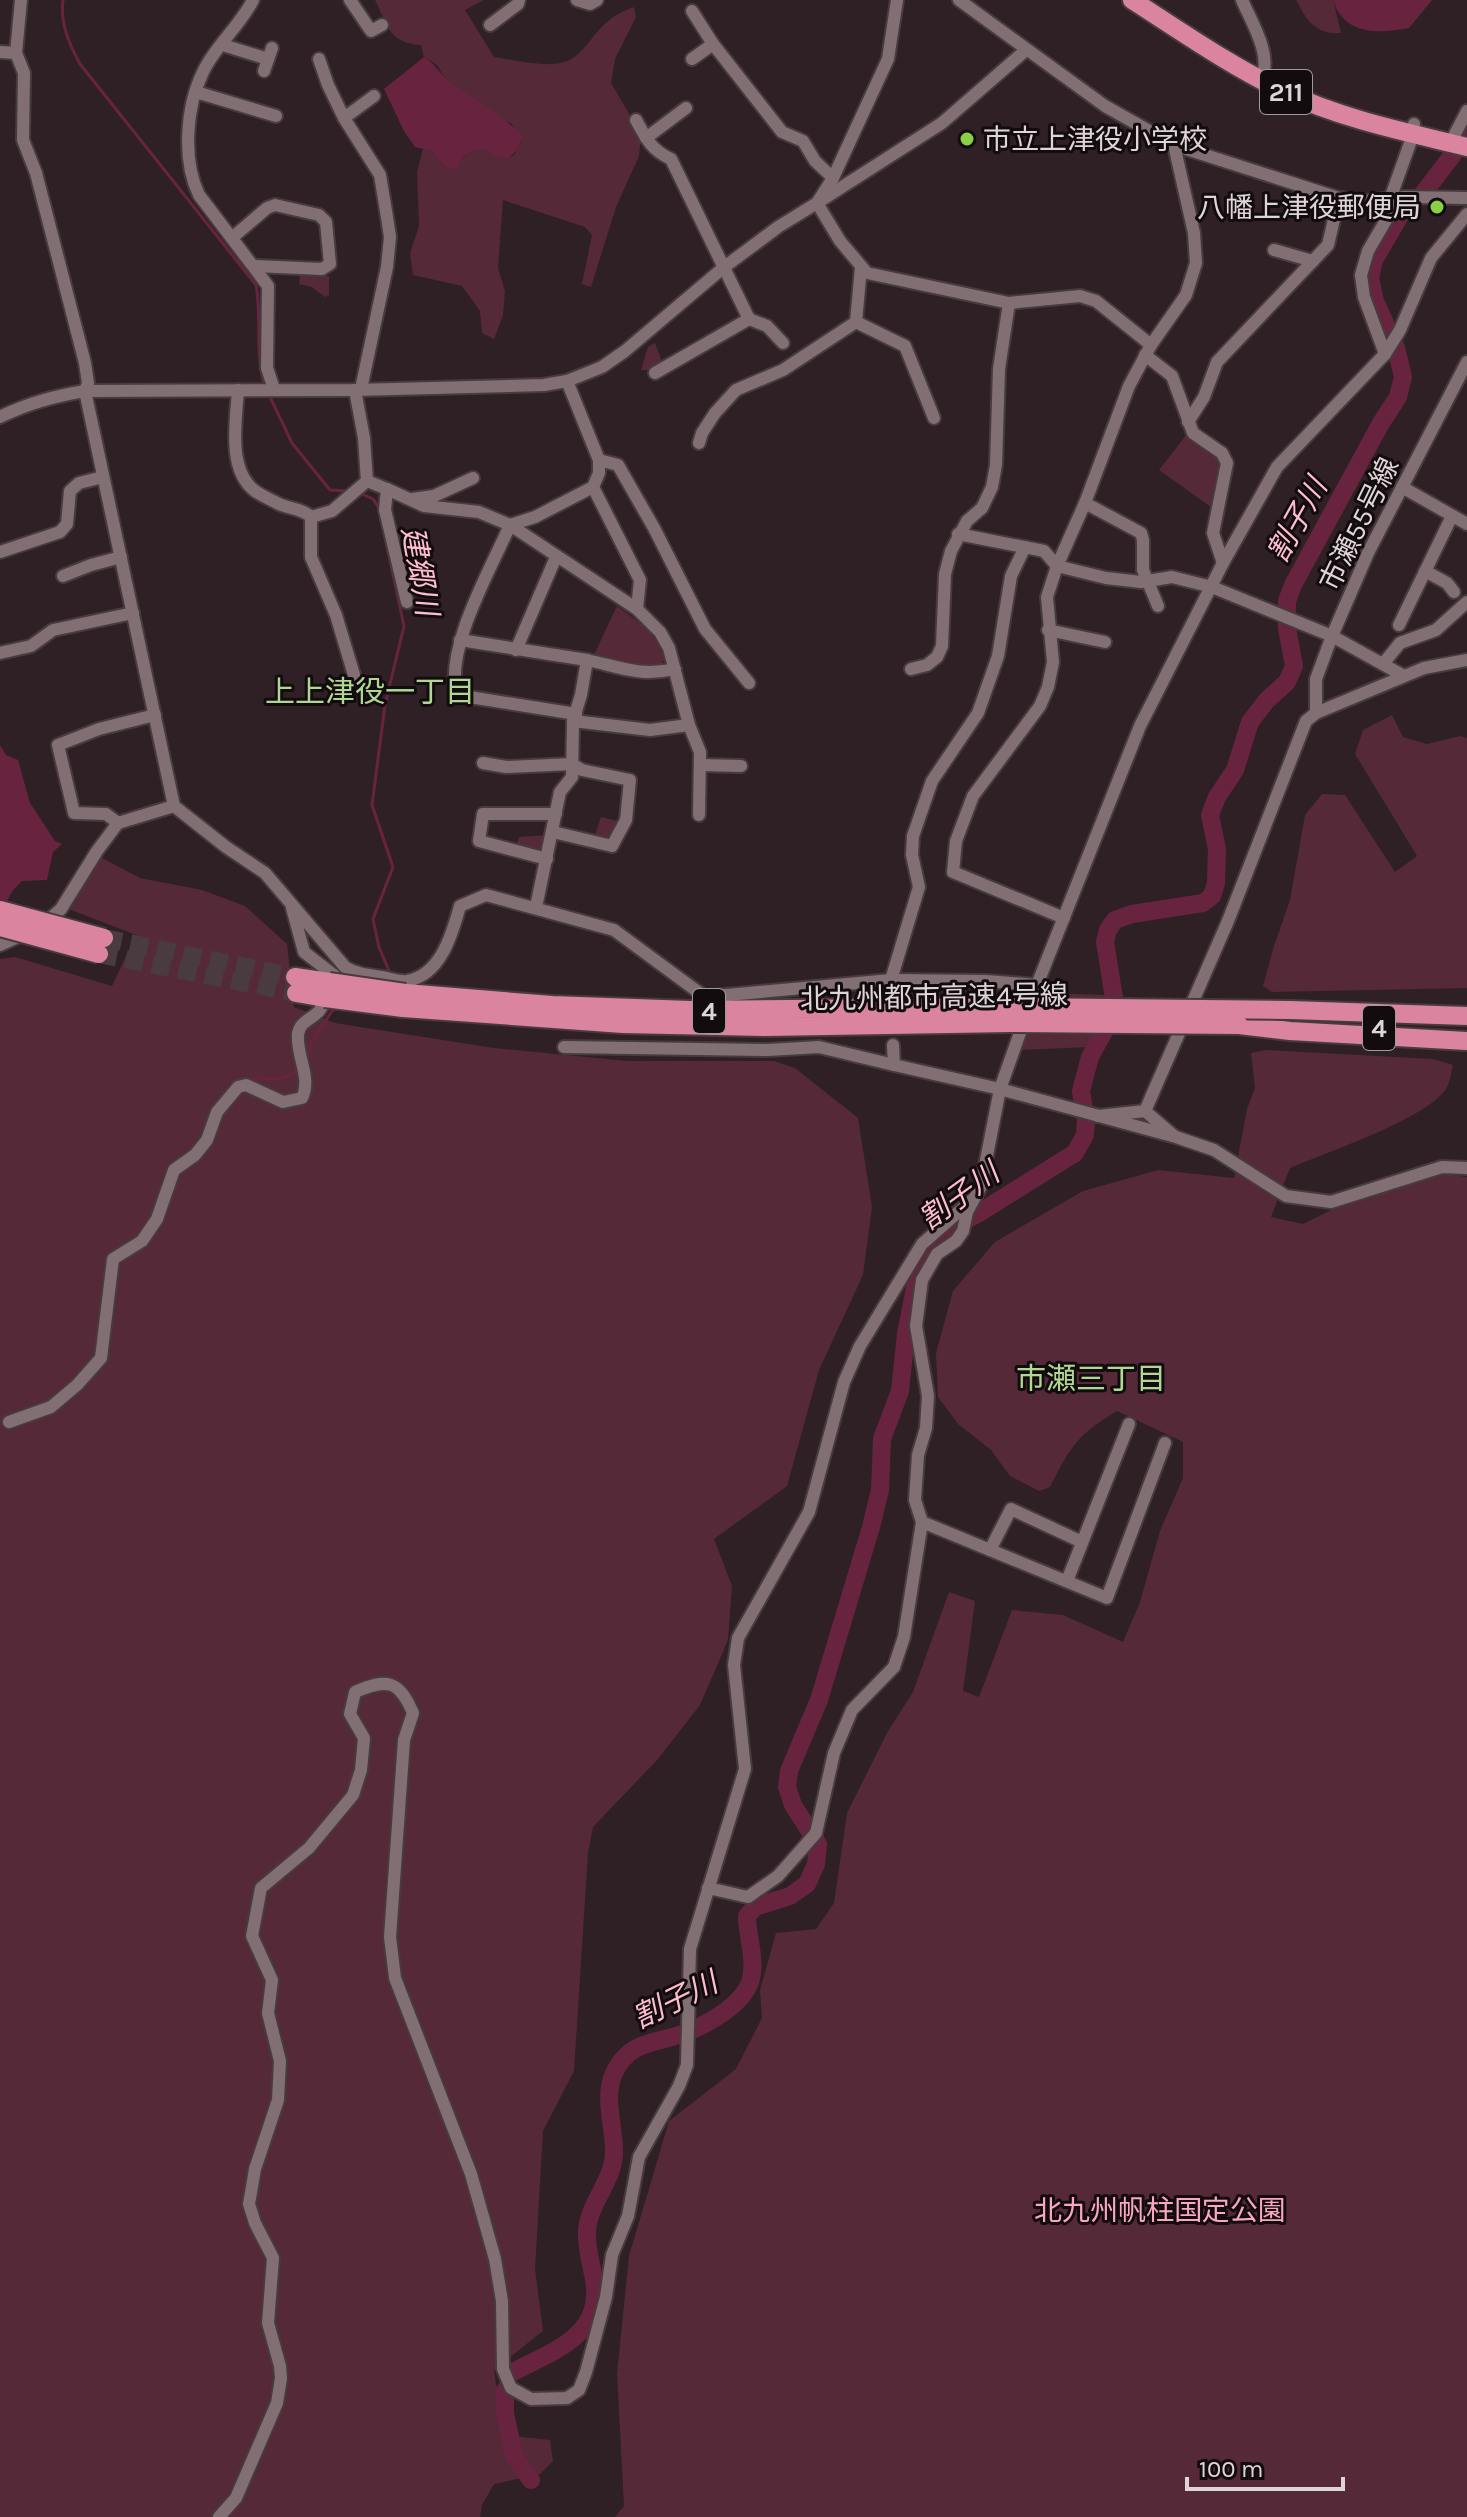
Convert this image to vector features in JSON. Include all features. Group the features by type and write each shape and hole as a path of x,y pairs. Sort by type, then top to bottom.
{"highway":[{"name":"211","path":"1132,0 1264,75 1414,130 1461,139"},
{"name":"211","path":"1151,0 1264,75"},
{"path":"0,910 101,946 0,927"},
{"name":"4","path":"295,985 334,981"},
{"name":"北九州都市高速4号線","path":"334,981 404,1001 690,1010 1012,1015 1467,1031"},
{"path":"1331,1011 1467,1005"},
{"name":"北九州都市高速4号線","path":"1012,1015 1239,1025 1290,1023 1331,1011 1467,1016"},
{"path":"1290,1023 1467,1041"}],"street":[{"path":"21,0 16,53 24,73 23,140 36,173 85,363 88,383 85,391 174,806 265,873 290,903 334,981"},
{"path":"253,0 203,70 190,120 191,178 199,195 268,286 268,389"},
{"path":"350,0 371,31 382,25"},
{"path":"490,25 519,0"},
{"path":"577,0 590,4 597,0"},
{"path":"817,203 833,178 888,59 897,0"},
{"path":"959,0 1105,106 1174,145 1339,198 1365,201 1405,197 1460,198"},
{"path":"1242,0 1263,51 1264,75"},
{"path":"692,11 713,44 782,132 803,141 815,161 833,178"},
{"path":"692,59 713,44"},
{"path":"223,45 268,59"},
{"path":"0,417 22,405 51,396 85,391 358,390 544,385 567,381 602,367 778,227 942,123 1026,50"},
{"path":"0,52 16,53"},
{"path":"319,59 344,118 380,175 390,237 387,267 358,390 366,483"},
{"path":"196,92 276,116"},
{"path":"344,118 374,96"},
{"path":"646,138 686,108"},
{"path":"1461,139 1467,111"},
{"path":"636,120 657,152 671,159 749,319 767,326 783,343"},
{"path":"1388,350 1364,297 1361,275 1368,251 1389,215 1390,199 1414,130"},
{"path":"1064,918 953,872 956,841 973,796 1040,706 1053,662 1047,597 1057,566 1085,503 1116,418 1148,350 1186,295 1196,263 1194,233 1174,145"},
{"path":"1188,422 1204,397 1217,362 1328,245 1339,198"},
{"path":"817,203 840,241 867,273 1009,303 1080,296 1096,301 1172,376 1193,433 1222,453 1227,463 1213,533 1223,563"},
{"path":"233,237 267,208 275,205 319,215 326,222 330,264 322,269 255,266"},
{"path":"708,1888 748,1897 778,1876 816,1833 834,1753 852,1710 894,1667 904,1637 922,1522 915,1500 918,1455 926,1428 928,1396 916,1326 922,1280 937,1254 956,1241 963,1231 970,1206 981,1186 1000,1089 1037,985 1140,726 1223,563 1277,467 1388,350 1400,330 1431,258 1467,214"},
{"path":"1274,250 1313,261"},
{"path":"856,322 861,267"},
{"path":"911,669 927,665 937,657 942,646 945,574 958,534 982,508 992,487 996,465 999,369 1009,303"},
{"path":"655,373 749,319"},
{"path":"856,322 905,346 934,418"},
{"path":"699,443 715,413 736,390 783,370 856,322"},
{"name":"市瀬55号線","path":"1316,713 1316,679 1332,636 1368,553 1467,362"},
{"path":"567,381 599,460 599,473 593,487 540,514 510,525 460,640 453,681 457,695 650,730 689,725"},
{"path":"238,390 237,455 241,474 253,490 311,517"},
{"path":"599,460 618,465 705,629 749,683"},
{"path":"0,552 60,532 67,524 70,491 79,483 103,477"},
{"path":"409,499 434,496 473,478"},
{"path":"366,483 424,506 479,512 510,525 637,609 660,632 669,648 689,725 700,752 699,815"},
{"path":"311,517 332,511 366,483"},
{"path":"593,487 640,580 637,609"},
{"path":"1402,487 1467,524"},
{"path":"387,489 385,510 407,602"},
{"path":"1085,503 1141,533 1143,570 1158,606"},
{"path":"536,543 540,514"},
{"path":"1399,625 1452,516"},
{"path":"311,517 311,557 336,615 357,685"},
{"path":"958,534 1044,551 1057,566 1106,578 1146,581 1172,577 1212,587 1332,636 1404,676"},
{"path":"893,986 919,887 912,855 913,836 932,781 978,713 998,656 1011,576 1025,547"},
{"path":"63,576 121,557"},
{"path":"516,650 556,557"},
{"path":"1425,571 1447,583 1454,592"},
{"path":"1383,664 1400,643 1436,630 1467,602"},
{"path":"0,653 31,646 53,630 133,613"},
{"path":"1048,630 1105,642"},
{"path":"460,640 587,660 630,672 656,673 675,669"},
{"path":"536,907 560,792 572,777 574,718 587,660"},
{"path":"1145,1111 1228,921 1306,721 1316,713 1424,668 1467,660"},
{"path":"118,823 106,814 74,813 58,745 99,729 155,715"},
{"path":"483,763 506,767 572,764 582,770 630,780 626,820 612,846 553,832"},
{"path":"700,765 741,766"},
{"path":"0,945 38,928 61,909 118,823 174,806"},
{"path":"547,859 479,841 483,814 556,814"},
{"path":"9,1422 51,1407 77,1385 101,1358 113,1259 142,1241 157,1219 174,1170 195,1155 207,1140 217,1112 238,1087 246,1085 283,1102 302,1098 306,1090 298,1034 301,1024 319,1011 334,981 354,973 406,981 424,973 438,960 452,932 460,906 486,895 614,930 705,997 986,981 1037,985"},
{"path":"290,903 304,952 334,981"},
{"path":"893,1045 894,1065"},
{"path":"564,1047 768,1050 819,1047 1000,1089 1176,1137 1214,1150 1286,1196 1331,1202 1442,1167 1467,1168"},
{"path":"1097,1116 1145,1111 1176,1137"},
{"path":"219,2517 236,2498 277,2403 281,2378 268,2323 273,2258 249,2204 255,2169 278,2100 280,2061 268,2013 272,1980 252,1936 261,1888 309,1848 353,1795 361,1770 364,1738 350,1714 355,1692 372,1684 394,1685 404,1692 413,1713 404,1740 391,1922 395,1978 471,2174 487,2231 502,2301 503,2369 511,2388 531,2399 567,2398 579,2390 606,2297 612,2255 628,2216 639,2157 679,2086 687,2065 690,2045 690,1949 745,1769 734,1665 738,1638 809,1512 844,1382 860,1346 922,1244 970,1206"},
{"path":"1067,1581 1129,1424"},
{"path":"922,1522 1107,1598 1165,1443"},
{"path":"990,1550 1011,1509 1082,1542"}],"green space":[{"path":"375,0 484,0 465,10 494,57 547,64 570,60 609,20 634,7 636,17 615,59 611,83 641,134 639,156 616,207 591,287 582,284 592,235 585,227 503,200 498,268 505,291 503,315 494,339 482,333 480,311 462,286 413,275 410,253 419,226 417,172 423,149 432,151 445,167 460,161 473,149 486,149 494,156 506,159 514,155 521,143 512,124 446,80 437,65 424,57 421,45 410,44 396,37"},
{"path":"1296,0 1333,0 1341,33 1325,32 1313,25"},
{"path":"300,275 329,276 329,295 325,297 312,287 299,284"},
{"path":"655,343 662,362 650,370 641,370 648,347"},
{"path":"1187,434 1219,458 1223,466 1211,507 1159,470"},
{"path":"617,606 648,629 666,656 660,668 647,669 594,655"},
{"path":"1392,715 1403,737 1427,744 1460,736 1467,738 1467,988 1272,992 1263,986 1290,900 1305,815 1322,794 1345,795 1395,872 1417,856 1355,754 1363,730"},
{"path":"601,817 618,821 613,839 607,842 594,838"},
{"path":"548,835 544,853 516,848 519,837"},
{"path":"98,856 140,878 202,890 245,906 287,944 294,1007 335,1023 494,1048 627,1061 774,1061 795,1068 858,1118 872,1207 863,1275 819,1370 787,1486 714,1539 732,1586 728,1640 700,1705 658,1759 593,1827 588,1853 574,2071 543,2131 535,2269 543,2331 494,2370 503,2435 550,2440 553,2461 540,2474 494,2484 482,2505 480,2517 0,2517 0,959 15,957 112,986 136,935 66,908"},
{"path":"1040,993 1111,995 1108,1015 1090,1047 1018,1050"},
{"name":"北九州帆柱国定公園","path":"1266,1050 1433,1059 1453,1065 1446,1089 1418,1112 1374,1134 1290,1168 1271,1217 1303,1224 1356,1198 1443,1174 1467,1177 1467,2517 615,2517 624,2506 617,2374 629,2256 669,2121 736,2069 762,2018 760,1990 776,1933 816,1929 834,1903 847,1813 888,1731 913,1692 949,1592 975,1601 963,1691 979,1697 1012,1610 1063,1615 1123,1642 1140,1602 1160,1531 1183,1478 1183,1442 1117,1411 1076,1443 1050,1487 1039,1491 1010,1476 991,1450 958,1424 938,1397 936,1353 953,1291 995,1242 1083,1191 1158,1170 1234,1178 1247,1109 1255,1088 1251,1053"}],"shaded area":[{"path":"1333,0 1432,0 1409,28 1374,31 1353,26 1345,20"},
{"path":"424,57 451,83 498,115 522,136 519,147 512,155 506,159 494,156 486,149 476,150 464,157 456,169 445,167 432,151 415,147 384,89"},
{"path":"0,745 6,755 18,760 30,803 55,841 62,844 53,852 47,880 22,881 6,903 0,901"}],"waterway":[{"name":"建郷川","path":"63,0 66,33 80,64 256,285 263,381"},
{"name":"割子川","path":"515,2371 574,2338 592,2314 594,2279 587,2231 588,2221 613,2161 609,2092 614,2073 634,2050 699,2027 738,2000 752,1974 747,1916 755,1907 790,1896 807,1884 816,1864 818,1844 793,1805 787,1787 789,1771 819,1700 871,1527 880,1490 882,1439 900,1391 906,1334 919,1267 932,1245 956,1225 1075,1153 1085,1135 1081,1091 1090,1057 1113,1015 1114,998 1105,942 1115,920 1132,914 1203,903 1212,896 1216,883 1217,849 1210,815 1217,797 1235,770 1250,722 1267,700 1287,682 1294,666 1287,628 1287,601 1381,423 1398,397 1403,377 1396,348 1375,301 1370,278 1374,260 1405,207 1422,195 1467,131"},
{"name":"建郷川","path":"271,399 292,443 330,490 349,491"},
{"name":"建郷川","path":"360,493 373,499 381,511"},
{"name":"建郷川","path":"382,523 404,626 385,705 372,805 393,867 373,919 379,947 389,971 384,974"},
{"name":"建郷川","path":"307,1063 310,1044 332,1011 339,1006"},
{"name":"建郷川","path":"247,1080 278,1079 298,1070"},
{"name":"割子川","path":"505,2390 505,2413 514,2456 531,2480"}],"tunnel":[{"path":"104,938 295,977"},
{"path":"99,954 296,993"}],"place":[{"name":"市立上津役小学校","path":"967,139"},
{"name":"八幡上津役郵便局","path":"1437,207"}],"district":[{"name":"上上津役一丁目","path":"370,692"},
{"name":"市瀬三丁目","path":"1091,1379"}]}
